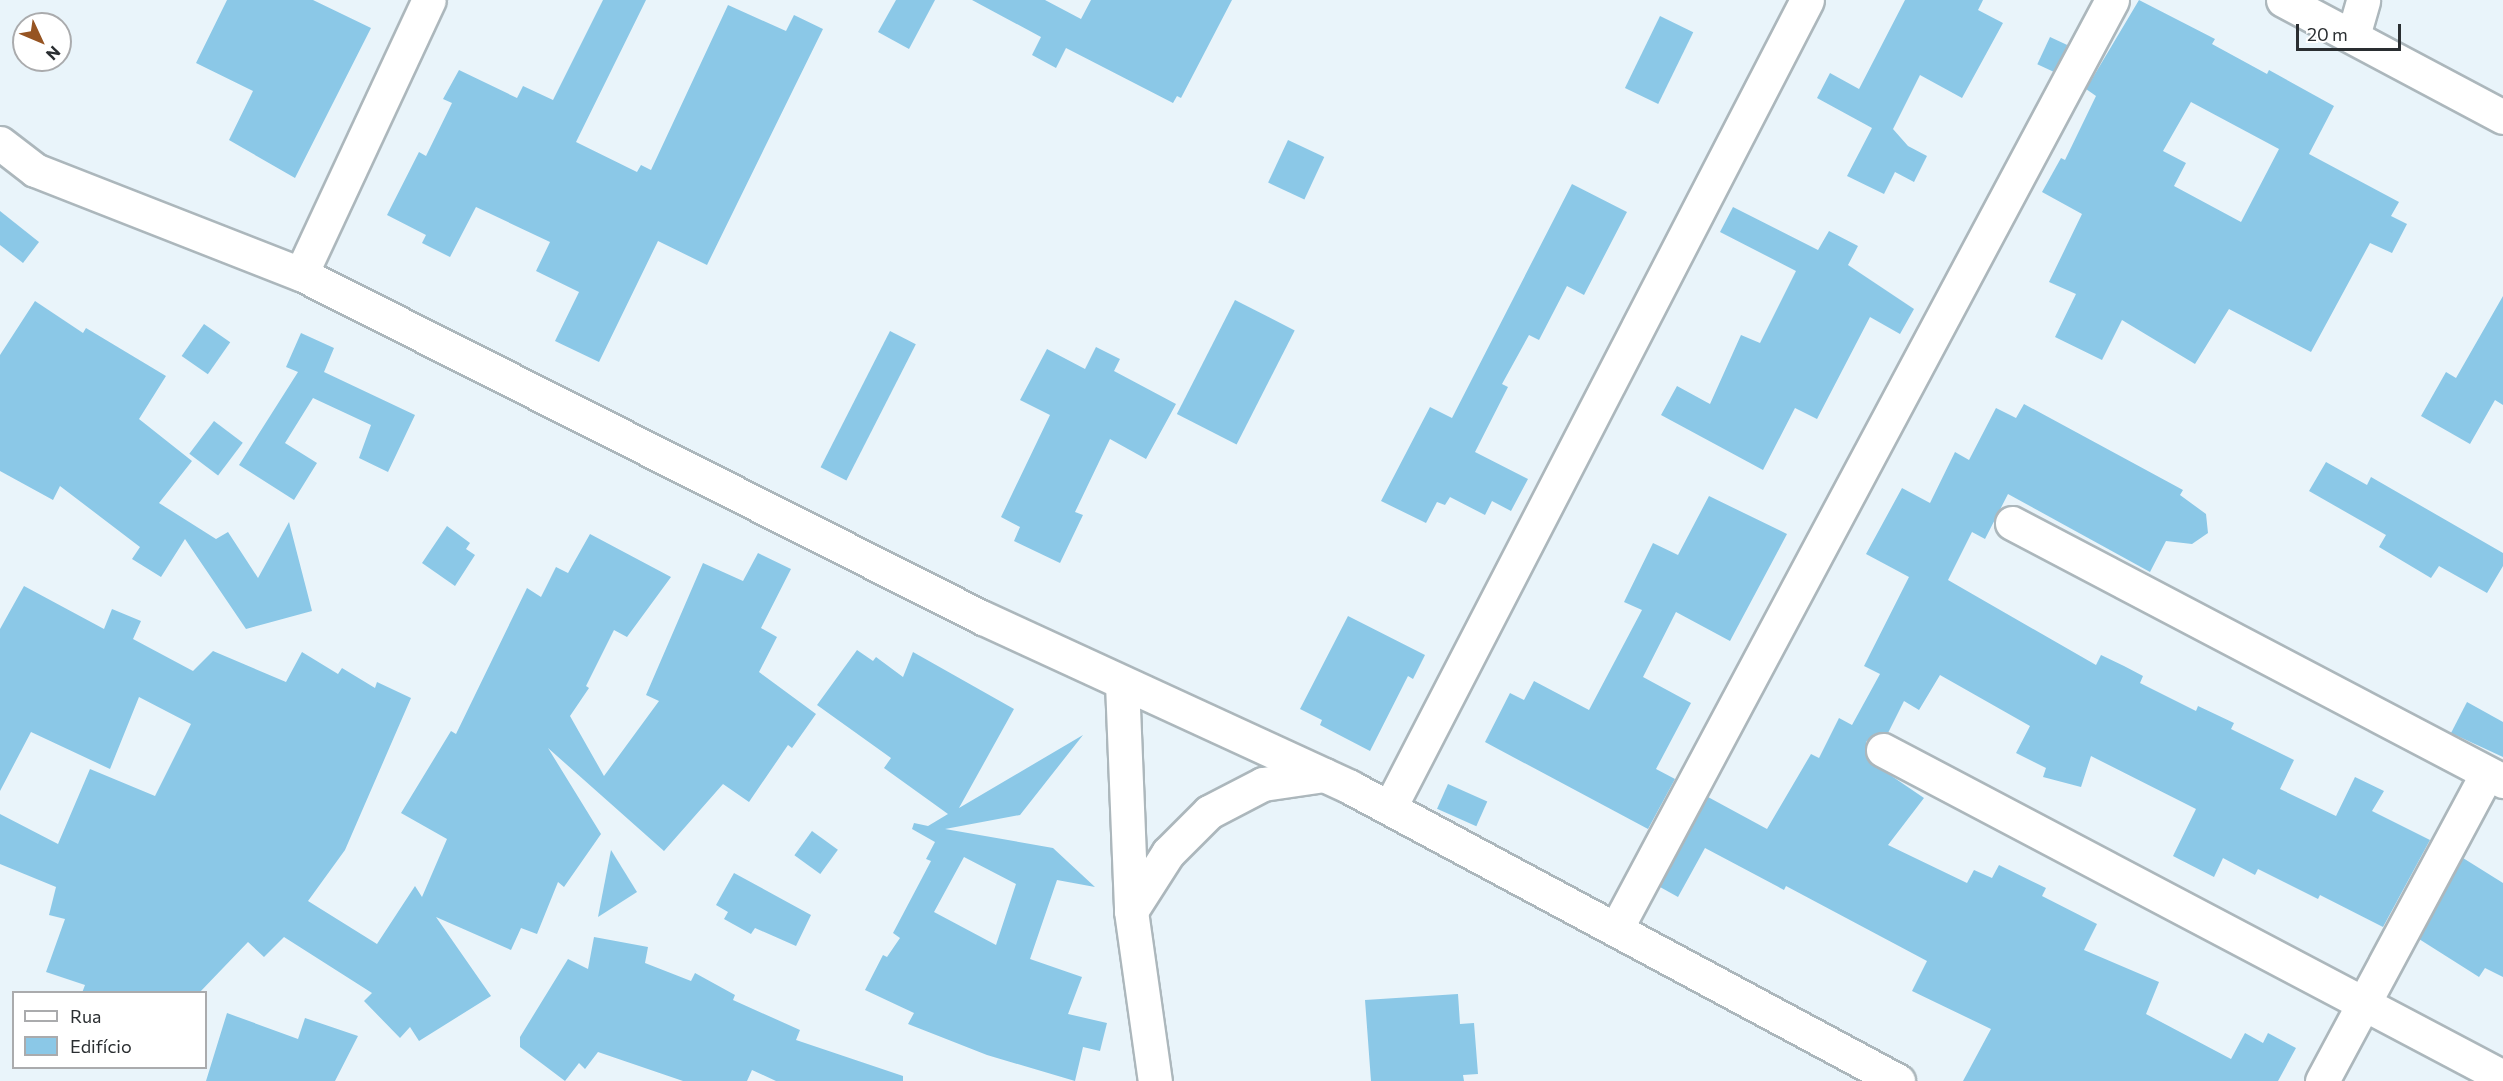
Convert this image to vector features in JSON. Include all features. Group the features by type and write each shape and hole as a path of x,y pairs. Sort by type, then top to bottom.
{"street":[{"path":"301,274 429,0"},
{"path":"1390,807 1807,0"},
{"path":"1616,929 2112,0"},
{"path":"2283,0 2503,117"},
{"path":"2353,36 2363,0"},
{"path":"0,143 35,170 301,274 983,618 1390,807 1898,1081"},
{"path":"2012,523 2495,777 2361,1004 2322,1081"},
{"path":"1122,683 1131,911 1155,1081"},
{"path":"1883,750 2503,1077"},
{"path":"1131,911 1168,853 1209,812 1263,784 1324,775"}],"building":[{"path":"227,0 313,0 371,28 295,178 229,140 253,91 196,63"},
{"path":"603,0 646,0 576,142 637,172 641,165 651,170 728,5 786,31 794,15 823,29 707,265 658,241 599,362 555,341 579,292 536,271 550,242 476,207 450,257 422,243 426,235 387,215 419,152 426,156 452,103 443,99 459,70 517,98 523,86 553,100"},
{"path":"896,0 935,0 909,49 878,32"},
{"path":"972,0 1045,0 1081,19 1091,0 1232,0 1181,98 1177,96 1173,103 1066,48 1056,68 1032,55 1041,37"},
{"path":"1905,0 1983,0 1978,10 2003,23 1962,98 1920,75 1893,129 1908,146 1927,156 1914,182 1895,172 1884,194 1847,176 1872,128 1817,98 1830,73 1859,89"},
{"path":"2139,0 2215,39 2212,44 2267,74 2269,70 2334,106 2309,154 2399,202 2391,216 2407,224 2392,253 2370,243 2311,352 2229,309 2195,364 2122,320 2102,360 2055,337 2076,294 2049,282 2082,214 2042,192 2061,158 2065,160 2096,96 2086,89","holes":["2191,102 2279,149 2241,222 2174,186 2186,163 2163,151"]},
{"path":"1660,16 1693,32 1658,104 1625,88"},
{"path":"2050,37 2067,45 2055,72 2037,64"},
{"path":"1288,140 1324,157 1304,200 1268,183"},
{"path":"1572,184 1627,212 1584,295 1567,286 1539,340 1529,335 1502,384 1508,387 1475,452 1528,479 1511,511 1492,501 1485,515 1450,497 1445,505 1437,502 1426,523 1381,501 1430,407 1452,418"},
{"path":"1733,207 1818,250 1829,231 1858,246 1848,265 1914,309 1900,334 1870,317 1817,419 1795,408 1763,470 1661,415 1677,386 1710,404 1741,335 1760,343 1796,271 1720,232"},
{"path":"0,211 39,242 23,263 0,245"},
{"path":"2503,296 2503,405 2495,400 2470,444 2421,416 2446,372 2456,378"},
{"path":"1235,300 1295,330 1237,444 1177,414"},
{"path":"35,301 83,333 86,328 166,376 139,419 192,461 159,503 216,539 228,532 258,578 289,522 312,611 246,629 185,539 161,577 132,559 140,547 60,486 53,500 0,471 0,355"},
{"path":"204,324 230,342 208,374 182,356"},
{"path":"890,331 916,344 846,480 821,467"},
{"path":"301,333 334,348 324,372 415,415 388,472 359,458 371,425 313,398 285,443 317,463 294,500 239,465 298,372 286,367"},
{"path":"1096,347 1120,359 1114,371 1176,404 1146,459 1110,439 1075,512 1083,515 1060,563 1014,541 1020,527 1001,517 1050,415 1020,400 1047,349 1085,369"},
{"path":"2024,404 2183,490 2180,495 2206,514 2208,533 2192,544 2166,541 2150,572 2008,494 1985,539 1972,532 1948,580 2096,665 2101,655 2124,666 2143,676 2140,683 2196,711 2198,706 2234,723 2231,729 2294,760 2280,789 2336,816 2355,777 2384,791 2372,811 2430,840 2383,927 2320,895 2318,899 2258,869 2255,875 2223,858 2214,877 2173,856 2196,809 2091,756 2081,787 2043,777 2046,768 2016,753 2030,726 1940,675 1919,710 1904,701 1888,733 1874,734 1866,742 1868,760 1924,798 1888,845 1967,883 1974,870 1992,878 1999,865 2046,888 2042,896 2097,924 2084,950 2159,982 2146,1014 2231,1059 2245,1033 2263,1043 2268,1033 2296,1048 2278,1081 1963,1081 1991,1029 1912,991 1927,961 1786,886 1784,890 1705,848 1678,897 1660,887 1708,797 1767,829 1811,754 1819,758 1839,718 1852,725 1880,674 1864,666 1909,577 1866,554 1902,488 1930,503 1955,452 1969,460 1996,408 2016,418"},
{"path":"214,421 243,443 218,475 189,454"},
{"path":"2326,462 2367,485 2371,477 2503,553 2503,566 2487,593 2439,566 2431,578 2379,547 2386,535 2309,491"},
{"path":"1709,496 1787,534 1730,641 1676,612 1643,677 1691,703 1656,769 1675,779 1648,829 1485,742 1510,693 1524,700 1534,681 1589,710 1642,610 1624,602 1653,543 1678,555"},
{"path":"447,526 470,543 466,549 475,555 455,586 422,563"},
{"path":"590,534 671,577 627,637 614,630 586,686 589,688 570,716 604,776 659,701 646,695 703,563 743,581 758,553 791,569 761,628 777,637 759,672 816,714 792,748 788,745 749,802 723,784 664,851 548,748 601,834 564,887 558,882 537,934 521,928 511,950 436,917 491,996 419,1041 410,1027 400,1038 364,1001 372,993 284,937 264,957 248,942 201,991 83,991 85,985 46,972 65,919 49,915 56,887 0,864 0,814 58,844 90,769 155,796 191,724 139,697 110,769 31,732 0,791 0,629 24,586 104,629 112,609 141,621 133,639 193,671 213,651 286,682 302,652 338,674 342,668 375,688 377,682 411,698 345,850 308,901 377,944 415,886 422,897 447,839 401,813 451,731 456,734 527,588 541,597 556,567 568,573"},
{"path":"1348,616 1425,655 1413,679 1408,676 1370,751 1320,725 1322,720 1300,709"},
{"path":"857,650 873,661 876,657 903,677 913,652 1014,709 959,808 1083,735 1020,815 945,829 1053,848 1095,887 1057,880 1030,959 1082,977 1068,1014 1107,1023 1100,1051 1083,1047 1075,1081 987,1055 908,1024 914,1013 865,990 883,955 887,957 900,938 893,933 931,861 926,859 935,842 912,829 914,823 928,826 948,814 884,768 891,758 817,705","holes":["964,857 1016,884 996,945 934,912"]},
{"path":"2467,702 2503,722 2503,757 2451,733"},
{"path":"1448,784 1487,801 1476,826 1437,809"},
{"path":"812,831 838,850 820,874 794,855"},
{"path":"611,850 637,892 598,917"},
{"path":"2463,858 2503,883 2503,977 2485,968 2479,977 2419,939"},
{"path":"734,873 811,915 796,946 755,928 751,934 724,919 728,912 716,905"},
{"path":"594,937 648,947 645,963 691,981 695,973 735,995 733,1000 800,1030 796,1040 903,1076 903,1081 776,1081 752,1070 747,1081 683,1081 598,1052 585,1069 579,1063 565,1081 520,1047 520,1037 568,959 588,969"},
{"path":"1458,994 1460,1024 1474,1023 1478,1074 1463,1075 1464,1081 1371,1081 1365,1000"},
{"path":"227,1013 298,1039 305,1018 358,1036 335,1081 206,1081"}]}
